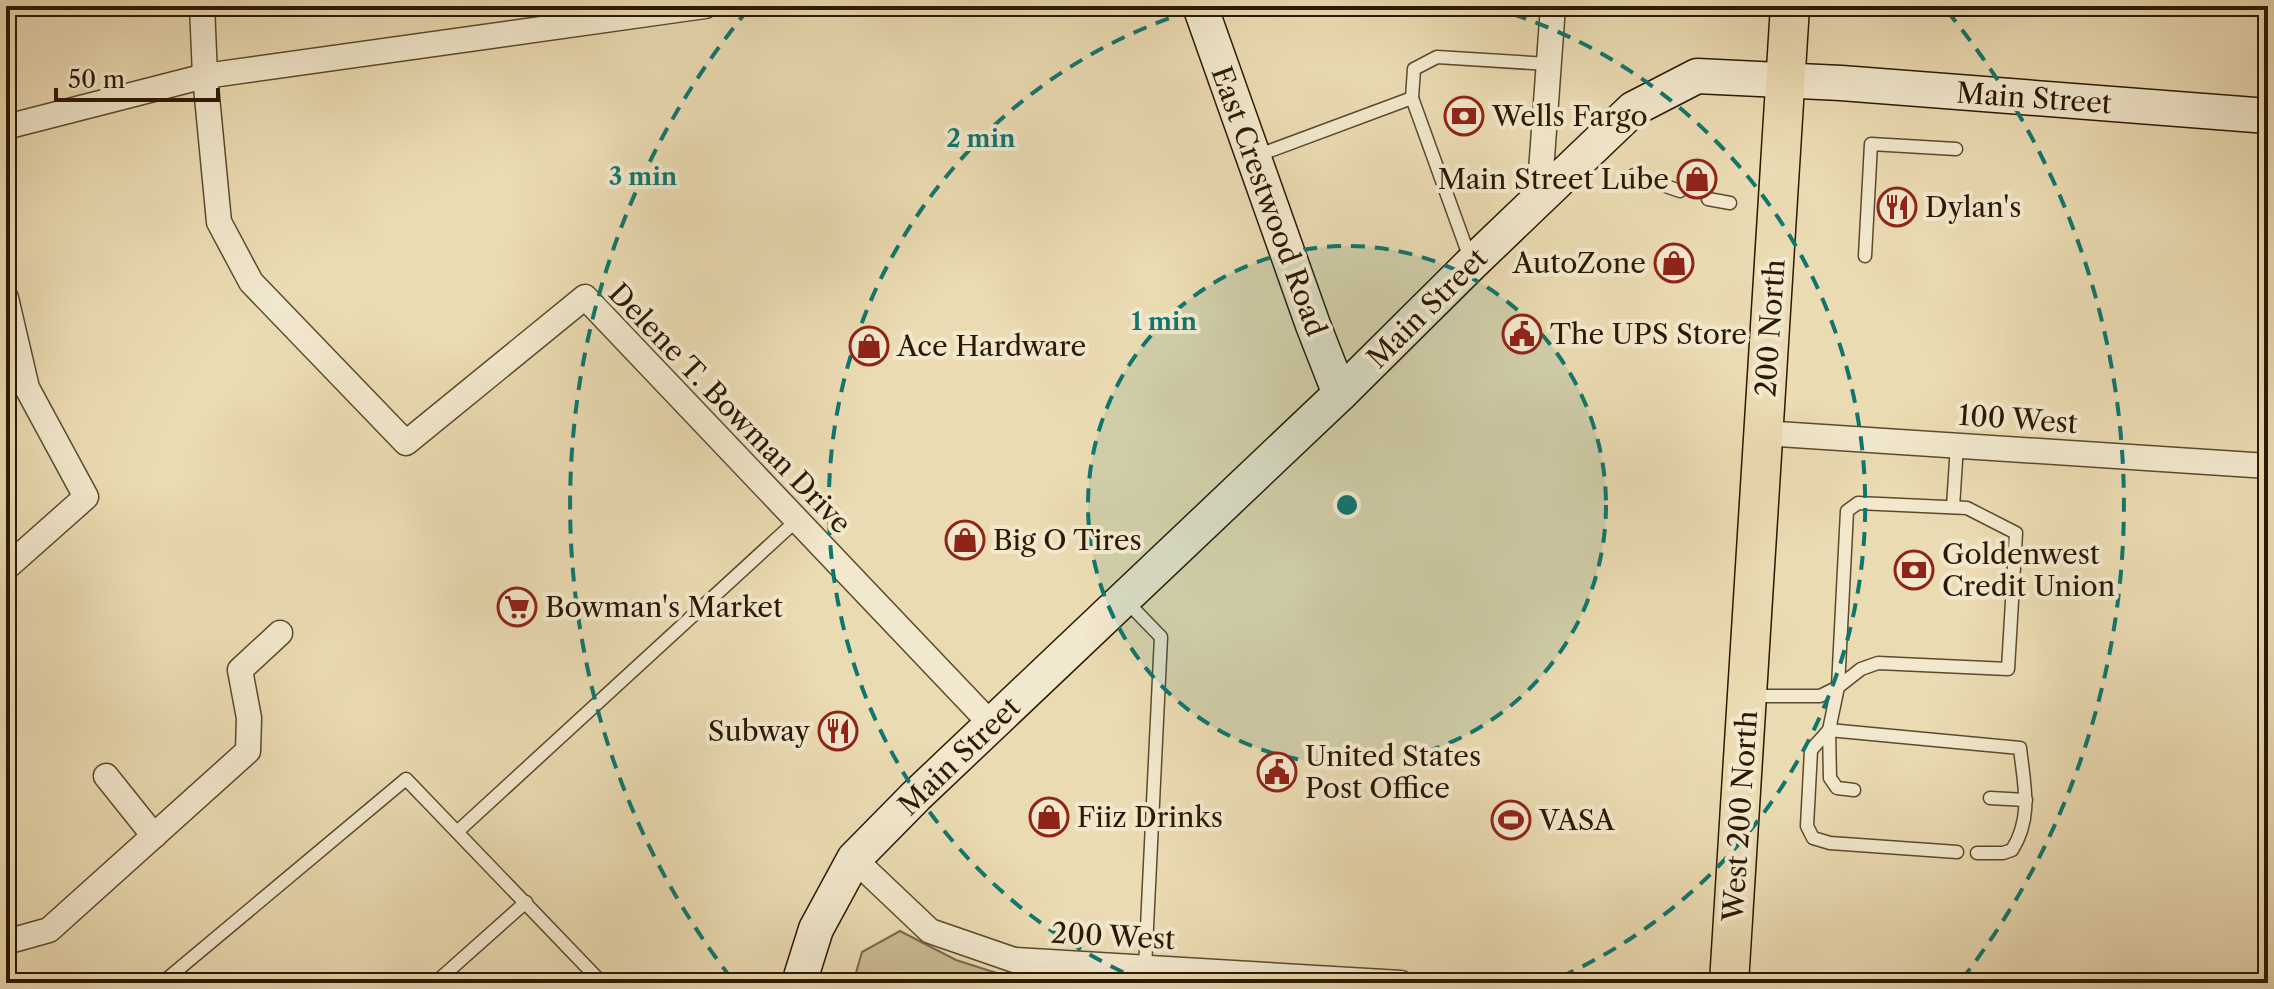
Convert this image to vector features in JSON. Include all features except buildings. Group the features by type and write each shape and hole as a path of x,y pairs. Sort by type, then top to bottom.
{"main road":[{"name":"East Crestwood Road","path":"1200,6 1340,394"},
{"name":"200 North","path":"1750,650 1790,6"},
{"name":"Main Street","path":"799,983 816,929 854,859 1633,109 1697,76 2268,116"},
{"name":"West 200 North","path":"1729,983 1750,650"}],"street":[{"path":"202,6 205,76"},
{"path":"6,127 205,76 623,12 705,6"},
{"path":"1539,199 1553,6"},
{"name":"Delene T. Bowman Drive","path":"205,76 219,222 251,282 406,443 585,297 991,724"},
{"path":"6,298 27,388 86,497 6,568"},
{"name":"100 West","path":"1764,433 2268,466"},
{"path":"6,942 49,930 248,751 249,718 240,670 280,633"},
{"path":"106,776 154,836"},
{"name":"200 West","path":"854,859 930,931 1014,960 1132,973 1401,983"}],"lane":[{"path":"1472,263 1412,98 1414,69 1437,57 1548,64"},
{"path":"1253,157 1412,98"},
{"path":"1865,256 1871,144 1956,149"},
{"path":"1634,175 1680,191"},
{"path":"1708,199 1730,203"},
{"path":"1953,507 1957,445"},
{"path":"1747,696 1820,696 1838,687 1861,669 1878,663 2008,669 2016,533 1967,508 1858,503 1847,511 1838,687 1829,730 1830,778 1837,788 1854,790"},
{"path":"457,832 797,520"},
{"path":"1125,599 1161,637 1132,973"},
{"path":"1829,730 2020,748 2026,800 2024,827 2012,850 1977,853"},
{"path":"1829,730 1811,750 1807,826 1813,838 1830,843 1957,852"},
{"path":"162,983 406,779 599,982"},
{"path":"1990,798 2026,800"},
{"path":"435,983 526,902"}],"shaded area":[{"path":"900,931 956,960 1009,977 1088,983 853,983 862,952"}],"place":[{"name":"Wells Fargo","path":"1464,116"},
{"name":"Main Street Lube","path":"1697,179"},
{"name":"Dylan's","path":"1897,207"},
{"name":"AutoZone","path":"1674,263"},
{"name":"The UPS Store","path":"1522,334"},
{"name":"Ace Hardware","path":"869,346"},
{"name":"Big O Tires","path":"965,540"},
{"name":"Goldenwest Credit Union","path":"1914,570"},
{"name":"Bowman's Market","path":"517,607"},
{"name":"Subway","path":"838,731"},
{"name":"United States Post Office","path":"1277,772"},
{"name":"Fiiz Drinks","path":"1049,817"},
{"name":"VASA","path":"1511,820"}]}
